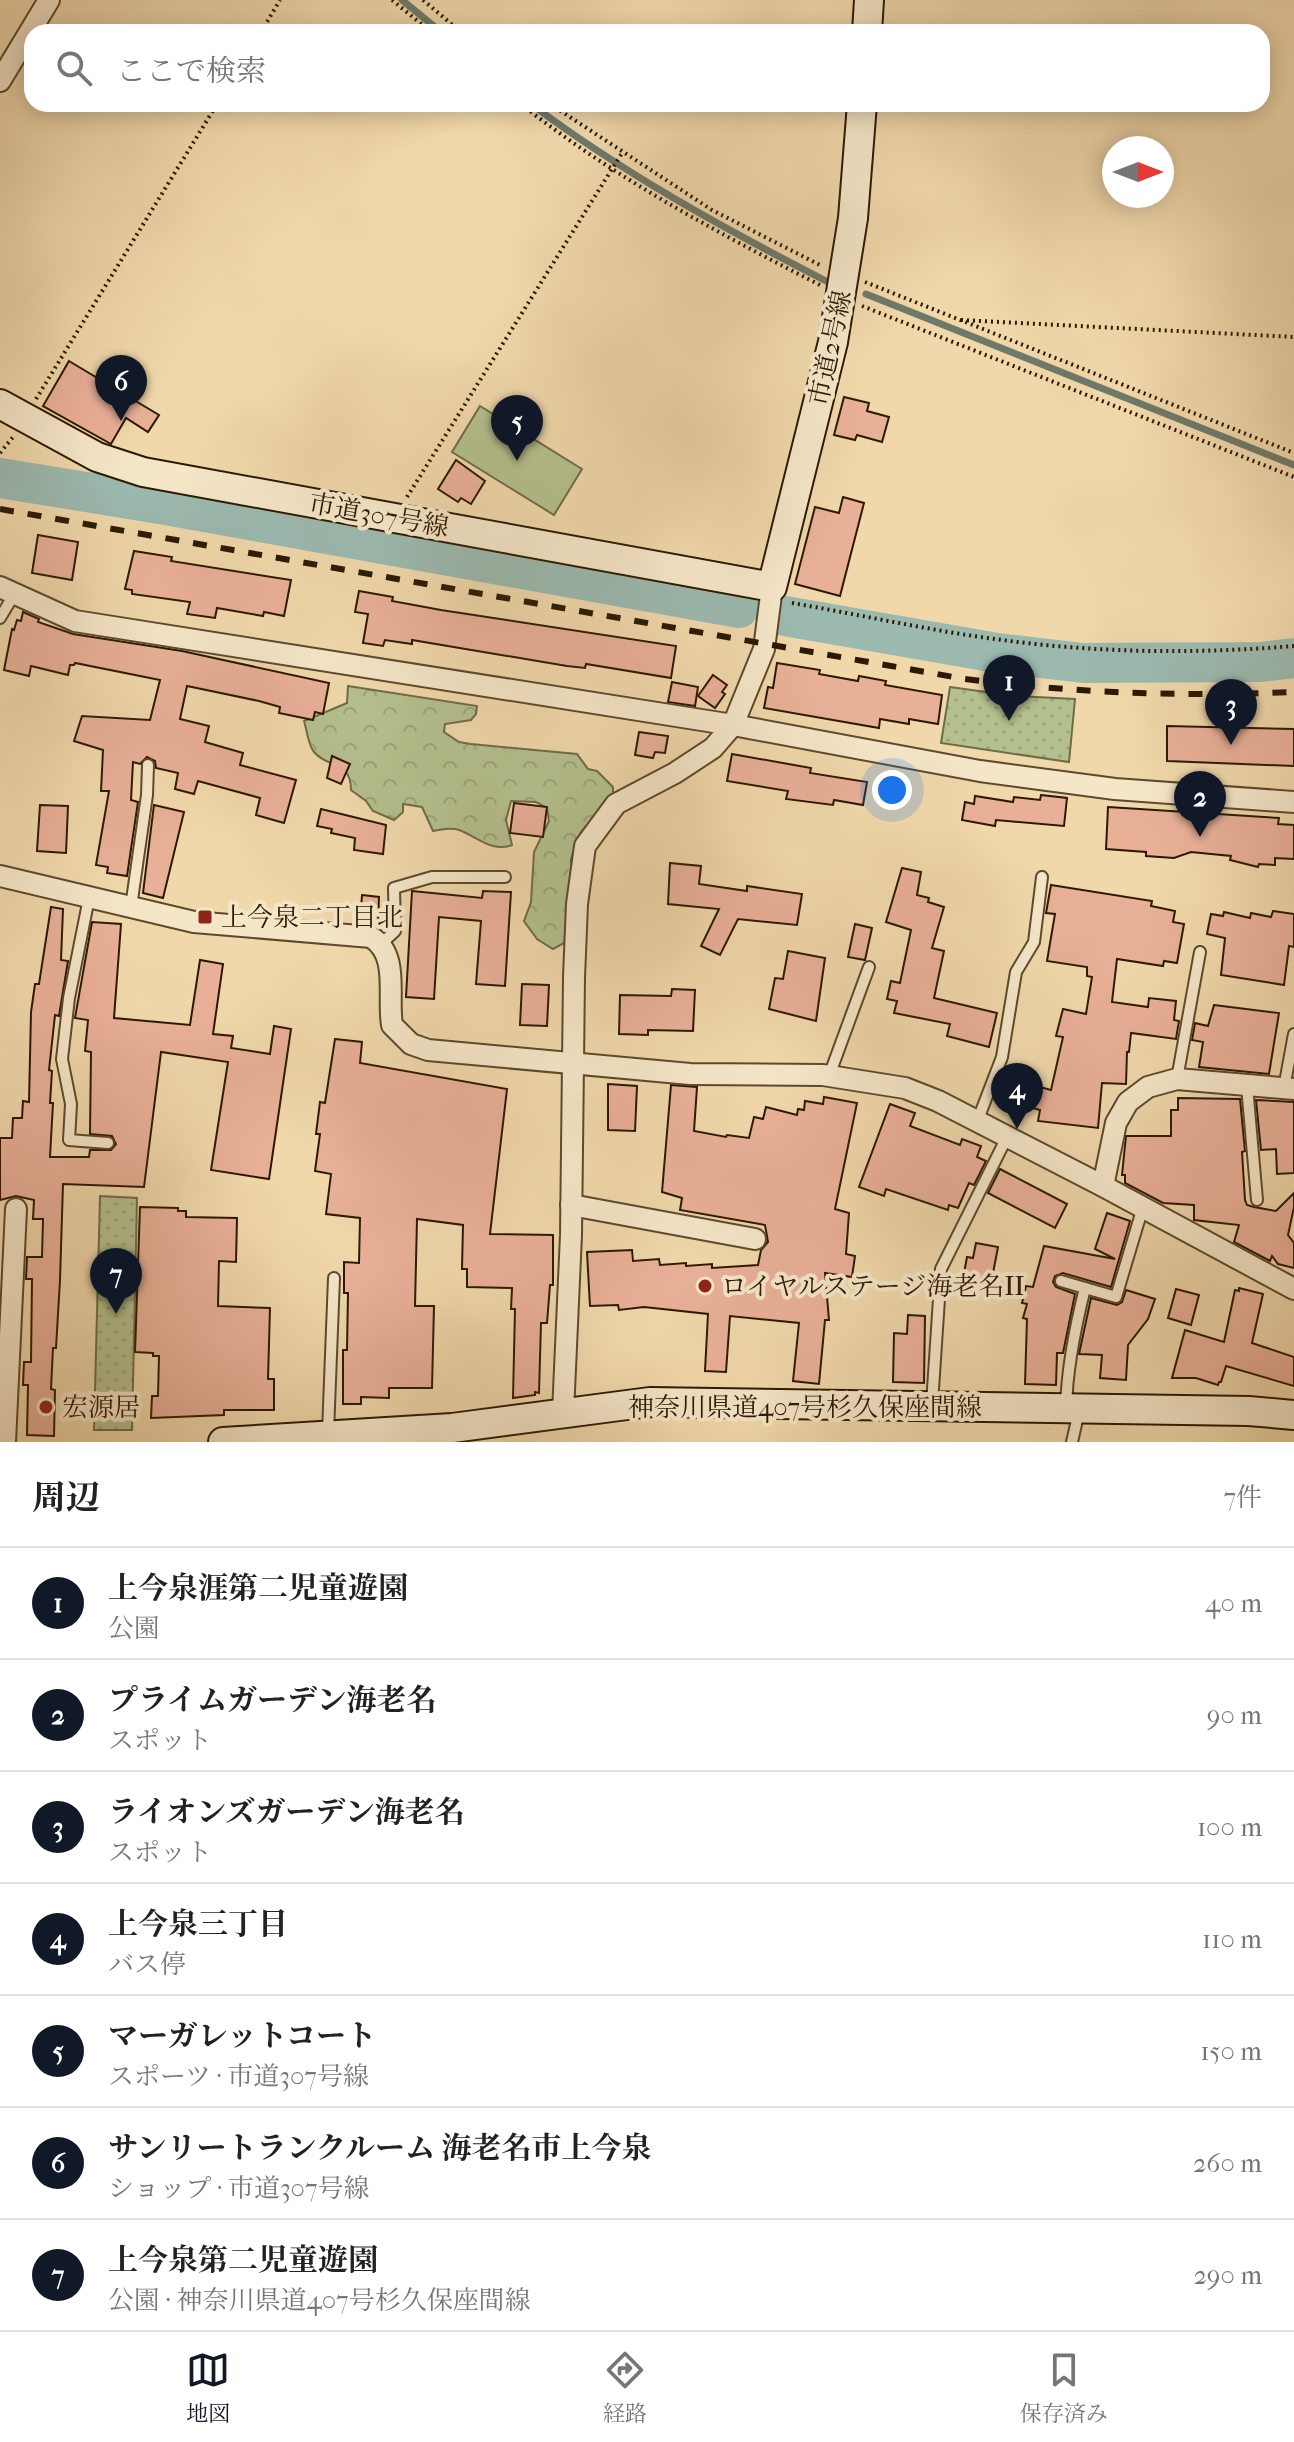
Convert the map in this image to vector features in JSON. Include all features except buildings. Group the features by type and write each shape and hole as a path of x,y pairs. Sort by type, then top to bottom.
{"street":[{"path":"34,24 49,0"},
{"path":"868,24 869,0"},
{"path":"0,81 24,41"},
{"name":"市道2号線","path":"771,593 833,342 858,180 862,112"},
{"name":"市道307号線","path":"12,411 97,457 143,472 771,593"},
{"path":"8,590 75,621 733,725 980,771 1115,789 1294,802"},
{"path":"563,1413 577,918 585,846 616,804 675,773 713,748 733,725 764,649 771,593"},
{"path":"0,876 194,922 371,937 382,943 390,962 392,1025 411,1044 428,1050 690,1074 829,1076 905,1088 1103,1186 1294,1289"},
{"path":"1103,1186 1116,1123 1128,1102 1148,1087 1177,1079 1289,1088"},
{"path":"571,1205 755,1239"},
{"path":"5,1442 16,1209"},
{"name":"神奈川県道407号杉久保座間線","path":"223,1442 452,1435 563,1413 650,1402 1294,1415"}],"lane":[{"path":"0,618 8,590"},
{"path":"131,909 147,795 148,765"},
{"path":"382,943 395,931 394,888 432,877 505,877"},
{"path":"977,1122 1002,1057 1016,972 1034,942 1042,877"},
{"path":"89,898 69,998 62,1059 71,1104 69,1140 108,1143"},
{"path":"1177,1079 1200,952"},
{"path":"829,1076 869,967"},
{"path":"1289,1088 1294,1034"},
{"path":"1247,1086 1257,1200"},
{"path":"932,1407 941,1269 1007,1137"},
{"path":"1061,1281 1116,1297 1143,1207"},
{"path":"334,1278 345,1438"},
{"path":"1072,1442 1073,1409 1067,1376 1073,1334 1085,1288"}],"path":[{"path":"266,24 280,0"},
{"path":"392,0 421,24"},
{"path":"423,0 452,24"},
{"path":"12,411 212,112"},
{"path":"532,112 612,168 711,229 839,288 1294,477"},
{"path":"562,112 712,210 825,268 839,288 955,320 1294,453"},
{"path":"394,518 622,153"},
{"path":"955,320 1294,337"},
{"path":"771,593 1000,640 1071,647 1235,651 1294,646"}],"green space":[{"path":"480,406 582,469 554,515 452,452"},
{"path":"348,686 477,706 471,720 445,724 444,732 459,742 471,744 577,754 588,769 597,771 613,787 613,795 581,832 571,859 564,943 553,949 537,939 524,921 531,902 534,852 549,821 547,808 536,802 511,801 506,820 512,845 505,847 491,845 456,829 433,831 422,807 403,804 403,812 394,820 373,811 366,801 351,790 350,780 343,769 314,752 304,721 347,703"},
{"path":"950,687 1015,696 1075,699 1069,762 941,743"},
{"path":"100,1196 137,1198 132,1430 94,1430"}],"waterway":[{"path":"402,0 431,24"},
{"path":"542,112 674,198 826,281"},
{"path":"866,294 1294,465"},
{"path":"0,478 739,608"},
{"path":"785,616 997,653 1083,663 1261,662 1294,658"}],"railway":[{"path":"0,509 965,679 1129,693 1294,692"}],"place":[{"name":"サンリートランクルーム 海老名市上今泉","path":"121,421"},
{"name":"マーガレットコート","path":"517,461"},
{"name":"上今泉涯第二児童遊園","path":"1009,721"},
{"name":"ライオンズガーデン海老名","path":"1231,745"},
{"name":"プライムガーデン海老名","path":"1200,837"},
{"name":"上今泉二丁目北","path":"205,917"},
{"name":"上今泉三丁目","path":"1017,1129"},
{"name":"ロイヤルステージ海老名II","path":"705,1286"},
{"name":"上今泉第二児童遊園","path":"116,1314"},
{"name":"宏源居","path":"46,1407"}]}
